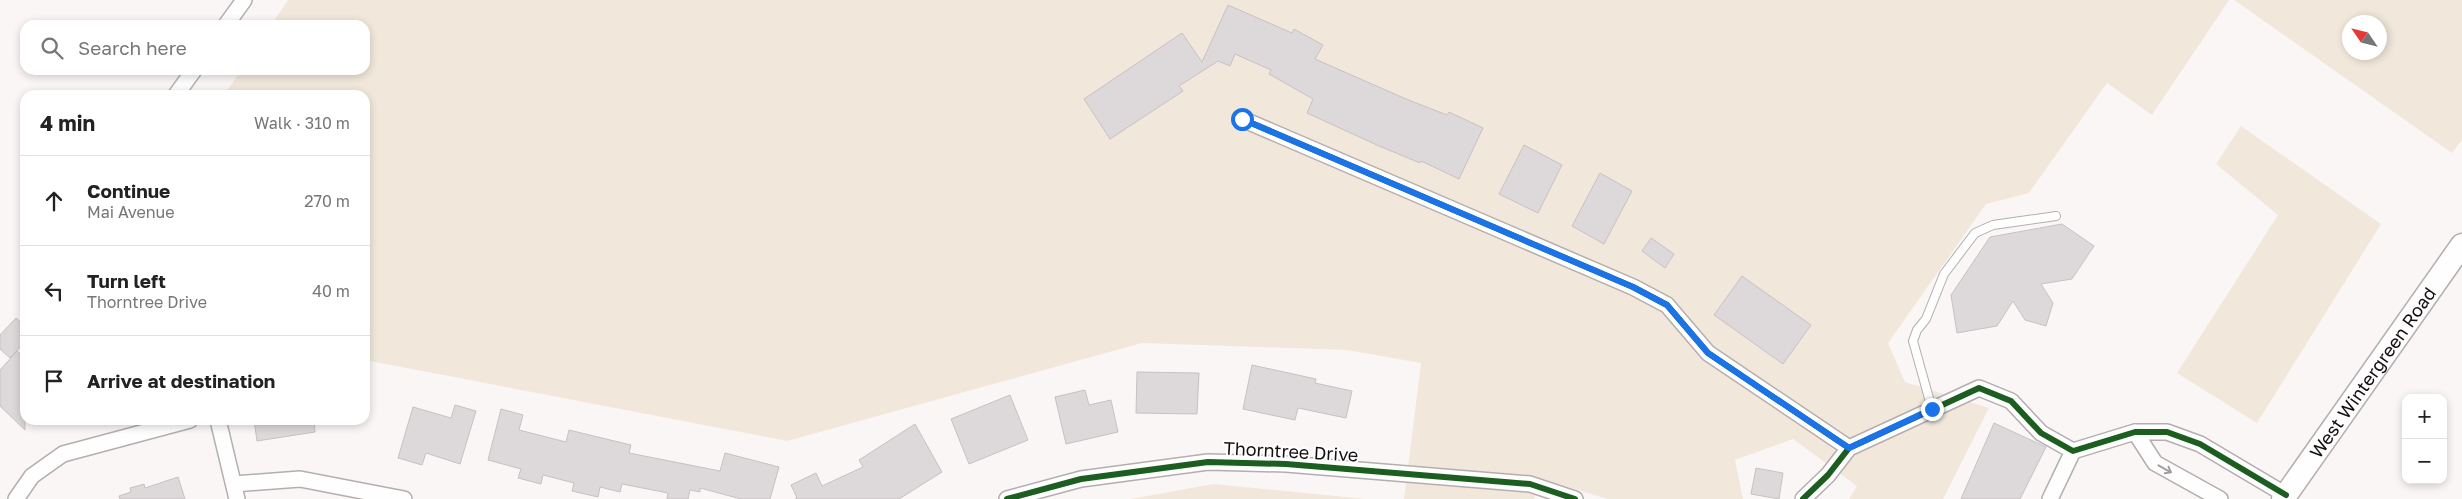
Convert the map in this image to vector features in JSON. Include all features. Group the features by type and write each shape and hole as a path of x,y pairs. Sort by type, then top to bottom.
{"main road":[{"name":"West Wintergreen Road","path":"2285,497 2462,245"}],"street":[{"path":"230,20 244,0"},
{"path":"180,90 190,75"},
{"path":"1242,119 1633,287 1667,305 1708,353 1849,448"},
{"path":"1803,499 1828,475 1849,448 1979,388 2011,401 2041,433 2073,451 2135,432 2167,432 2200,444 2285,497"},
{"path":"16,499 32,476 63,454 171,425"},
{"path":"219,425 236,492 300,478 404,499"},
{"path":"2135,432 2154,463 2220,499"},
{"path":"2050,499 2073,451"},
{"name":"Thorntree Drive","path":"1007,499 1080,479 1208,462 1286,464 1530,484 1575,499"}],"lane":[{"path":"1932,409 1913,341 1917,330 1926,319 1944,274 1975,233 1993,225 2056,216"}],"shaded area":[{"path":"288,0 2229,0 2152,115 2107,83 2029,193 1986,204 1888,343 1905,382 1989,408 1943,499 1849,499 1857,486 1793,439 1735,460 1743,499 1607,499 1543,479 1534,499 1404,499 1421,363 1347,350 1142,343 787,441 370,361 370,90 227,90 238,75 370,75 370,20 274,20"},
{"path":"2234,0 2462,0 2462,140 2452,153"},
{"path":"2241,126 2381,224 2257,423 2177,373 2278,215 2216,164"},
{"path":"1213,484 1366,499 1131,499"}],"building":[{"path":"1228,5 1292,33 1294,29 1323,45 1315,59 1406,99 1447,115 1449,112 1483,128 1459,179 1421,161 1420,163 1379,146 1307,113 1313,99 1269,74 1271,70 1235,54 1230,66 1218,61 1179,86 1183,91 1110,139 1084,99 1182,33 1202,62"},
{"path":"1524,145 1562,165 1538,213 1499,194"},
{"path":"1600,173 1632,191 1604,244 1572,226"},
{"path":"2062,224 2094,246 2072,279 2041,284 2053,303 2046,326 2025,320 2013,301 1997,326 1957,333 1951,295 1990,237"},
{"path":"1651,238 1674,254 1665,268 1642,251"},
{"path":"1742,276 1811,325 1783,364 1714,315"},
{"path":"16,318 20,322 20,347 10,358 0,349 0,335"},
{"path":"17,351 20,354 20,425 25,425 25,430 0,406 0,370"},
{"path":"1252,365 1316,379 1315,383 1352,391 1346,418 1298,408 1295,420 1243,409"},
{"path":"1137,372 1199,373 1197,414 1136,413"},
{"path":"1085,390 1089,405 1111,400 1118,432 1066,444 1055,397"},
{"path":"1010,395 1028,440 969,464 951,419"},
{"path":"455,405 476,411 460,464 426,453 422,465 398,458 413,407 451,418"},
{"path":"501,409 523,415 519,430 566,442 569,430 631,445 629,453 720,471 725,453 779,467 770,499 741,499 700,488 700,492 690,490 688,499 667,499 668,493 622,484 620,492 600,487 598,497 572,491 574,483 543,475 541,484 518,478 521,469 488,460"},
{"path":"1994,423 2046,447 2020,499 1961,499"},
{"path":"915,424 942,472 899,499 795,499 797,498 791,485 816,473 822,486 863,467 859,460"},
{"path":"255,425 314,425 315,432 257,441"},
{"path":"1756,468 1783,473 1779,499 1751,494"},
{"path":"178,477 185,499 120,499 119,496 131,492 130,488 144,484 145,488"}],"cycle path":[{"path":"1242,119 1633,287 1667,305 1708,353 1849,448"},
{"path":"1803,499 1828,475 1849,448 1979,388 2011,401 2041,433 2073,451 2135,432 2167,432 2200,444 2286,495"},
{"path":"1007,499 1081,479 1208,462 1286,464 1530,484 1575,499"}],"route":[{"path":"1242,119 1633,287 1667,305 1708,353 1849,448 1932,409"}]}
